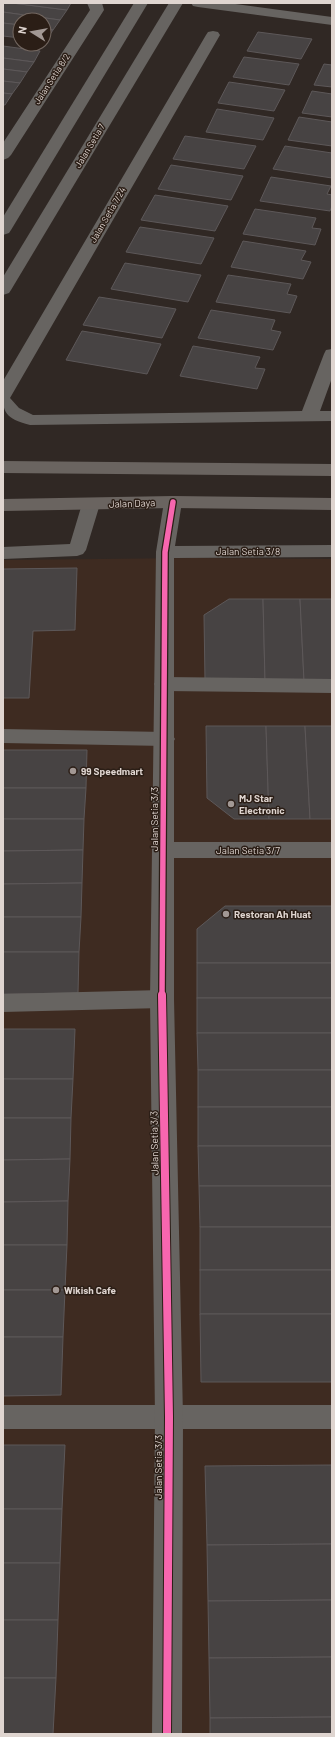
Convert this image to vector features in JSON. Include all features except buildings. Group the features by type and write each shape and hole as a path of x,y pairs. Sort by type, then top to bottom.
{"main road":[{"path":"3,467 332,470"},
{"name":"Jalan Daya","path":"3,505 173,502 332,504"}],"street":[{"name":"Jalan Setia 8/2","path":"3,155 97,10 96,4 94,3"},
{"path":"3,230 141,3"},
{"name":"Jalan Setia 7","path":"3,290 176,3"},
{"path":"198,3 246,6 332,21"},
{"name":"Jalan Setia 7/24","path":"3,396 213,35"},
{"path":"309,417 332,354"},
{"path":"3,400 13,412 30,420 332,416"},
{"name":"Jalan Setia 3/3","path":"167,1734 168,1417 162,999 165,739 165,552 173,502"},
{"name":"Jalan Setia 3/8","path":"165,552 332,551"},
{"name":"Jalan Setia 3/7","path":"164,850 332,850"}],"lane":[{"path":"3,553 77,550 91,504"},
{"path":"164,684 332,686"},
{"path":"3,736 165,739"},
{"path":"3,1003 162,999"},
{"path":"3,1417 332,1417"}],"shaded area":[{"path":"194,558 332,559 332,1734 3,1734 3,560"}],"cycle path":[{"path":"167,1734 169,1417 162,999 165,552 173,502"}],"place":[{"name":"99 Speedmart","path":"73,771"},
{"name":"MJ Star Electronic","path":"231,804"},
{"name":"Restoran Ah Huat","path":"226,914"},
{"name":"Wikish Cafe","path":"56,1290"}]}
